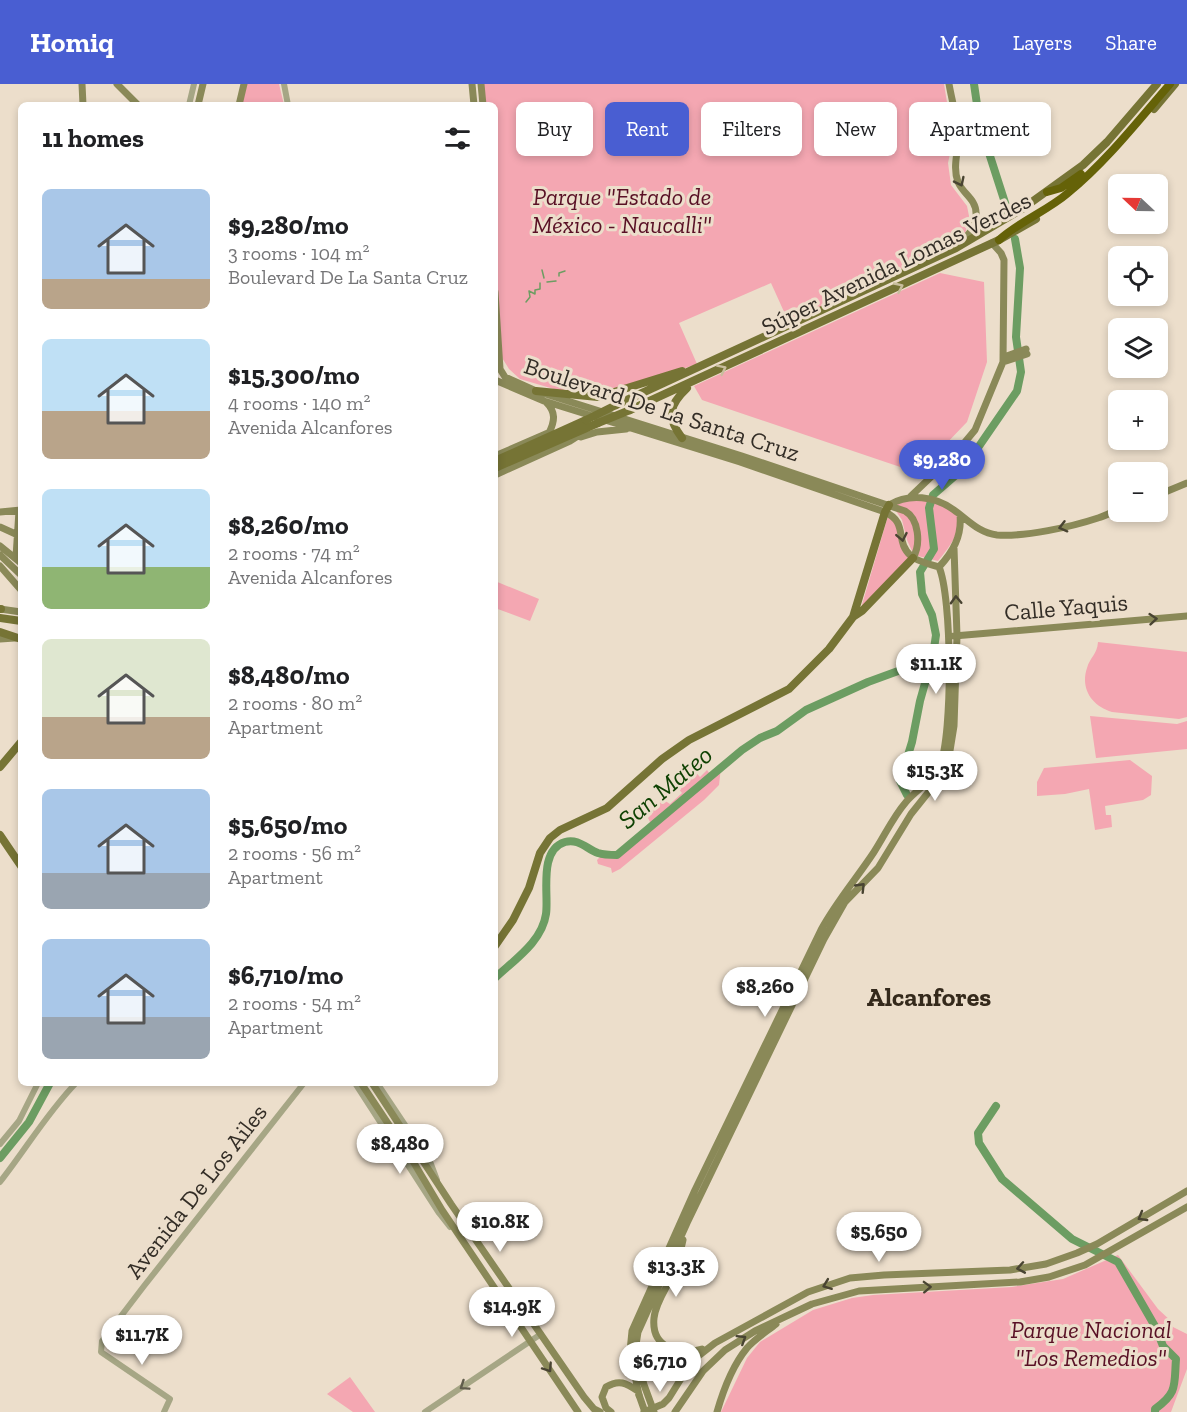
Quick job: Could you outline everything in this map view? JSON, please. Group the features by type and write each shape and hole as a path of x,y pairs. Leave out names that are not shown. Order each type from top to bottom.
{"highway":[{"path":"995,241 1069,192 1168,84"},
{"path":"1047,192 1069,184 1112,146"}],"main road":[{"path":"82,84 83,102"},
{"path":"117,84 135,102"},
{"path":"199,102 203,84"},
{"path":"240,102 244,84"},
{"path":"472,84 474,102"},
{"path":"482,84 483,102"},
{"path":"949,84 958,136 955,169 957,180 973,201 977,216 972,230 957,248 973,252"},
{"name":"Súper Avenida Lomas Verdes","path":"498,460 957,248 1047,192 1083,165 1107,142 1156,84"},
{"name":"Súper Avenida Lomas Verdes","path":"498,467 693,382 1023,228 1058,205 1094,175 1175,84"},
{"path":"853,617 887,508 911,496 955,454 975,430 1007,358 1004,260 995,241"},
{"name":"Boulevard De La Santa Cruz","path":"498,338 500,369 505,377 536,391 887,508"},
{"path":"1007,358 1025,352"},
{"path":"536,391 598,397 698,368"},
{"name":"Boulevard De La Santa Cruz","path":"498,381 544,400 909,513 915,520 917,546 915,559"},
{"path":"682,438 672,423 672,407 678,397 693,382"},
{"path":"544,400 551,406 554,415 549,433"},
{"name":"Súper Avenida Lomas Verdes","path":"498,455 586,420"},
{"name":"Súper Avenida Lomas Verdes","path":"498,474 570,441 597,424"},
{"path":"570,441 608,430 643,431"},
{"path":"1168,491 1187,483"},
{"path":"911,496 952,508 979,529 1002,535 1051,530 1108,515"},
{"path":"887,508 897,519 903,543 915,559 935,566 945,587 948,636 948,725 943,756 934,775 897,814 834,906 696,1190 632,1331 630,1351 644,1412 663,1404 692,1361 708,1348 808,1293 833,1282 884,1275 1010,1270 1046,1264 1097,1244 1187,1191"},
{"path":"0,512 18,511"},
{"path":"654,1412 635,1351 638,1332 687,1223 840,909 878,868 917,804 939,780 948,763 954,726 957,636 954,548 960,530 960,515"},
{"path":"0,527 18,536"},
{"path":"0,546 18,560"},
{"path":"935,566 954,548"},
{"path":"0,555 18,571"},
{"path":"498,942 513,920 529,888 540,853 550,838 560,830 607,808 662,759 689,740 789,689 832,645 853,617 915,559"},
{"path":"0,566 18,587"},
{"path":"0,609 18,612"},
{"name":"Calle Yaquis","path":"948,636 1187,616"},
{"path":"0,618 18,621"},
{"path":"0,632 18,638"},
{"path":"0,639 18,638"},
{"path":"0,767 18,746"},
{"path":"0,835 18,862"},
{"path":"884,836 893,845"},
{"path":"363,1086 469,1250 578,1412"},
{"path":"374,1086 416,1152 584,1397 594,1409 600,1412"},
{"path":"675,1412 713,1360 755,1331 812,1304 859,1291 1020,1282 1049,1277 1085,1265 1187,1208"},
{"path":"687,1223 676,1267 655,1312 655,1331 663,1343 676,1351 692,1352 708,1348"},
{"path":"956,1286 958,1276 983,1271"},
{"path":"717,1412 742,1355 748,1347 786,1316"},
{"path":"642,1379 650,1359 664,1354 675,1359 680,1380"},
{"path":"611,1412 606,1408 602,1398 606,1387 619,1381 625,1382 639,1393"}],"street":[{"path":"190,102 194,84"},
{"path":"284,84 287,102"},
{"path":"0,1144 19,1121 36,1086"},
{"path":"0,1182 51,1110 73,1086"},
{"name":"Avenida De Los Ailes","path":"164,1412 170,1399 101,1352 102,1341 302,1086"},
{"path":"356,1086 439,1213 469,1250"},
{"path":"379,1086 431,1164 439,1186"},
{"path":"425,1412 541,1334"}],"green space":[{"path":"247,84 279,84 283,102 243,102"},
{"name":"Parque \"Estado de México - Naucalli\"","path":"483,84 944,84 947,102 909,102 909,156 949,156 948,163 951,185 967,206 969,216 966,231 957,248 790,325 771,283 679,323 697,364 604,395 564,392 520,379 509,369 501,356 498,308 498,102 485,102"},
{"path":"940,273 984,282 987,362 967,422 918,473 702,400 694,386"},
{"path":"918,498 950,509 956,514 958,520 956,535 938,561 918,556 912,551 902,520 892,505"},
{"path":"888,516 895,520 909,558 861,608"},
{"path":"498,582 539,599 530,621 498,609"},
{"path":"1098,642 1187,652 1187,717 1179,719 1112,712 1093,701 1087,690 1085,676"},
{"path":"1090,716 1177,724 1187,721 1187,749 1096,758"},
{"path":"1130,760 1152,776 1151,795 1143,800 1105,806 1106,815 1111,815 1112,827 1095,830 1089,789 1037,796 1037,782 1044,768"},
{"path":"690,766 700,777 707,770 710,774 721,767 719,785 620,869 612,873 611,868 598,864 597,860 601,856 618,856 636,836 651,824 648,818 652,814 651,809 664,800 670,804 682,793 678,788 685,781 679,774"},
{"name":"Parque Nacional \"Los Remedios\"","path":"1118,1255 1158,1309 1171,1321 1173,1327 1187,1334 1187,1369 1171,1412 721,1412 747,1358 760,1342 813,1310 852,1298 873,1295 1012,1287 1063,1279"},
{"path":"350,1377 375,1412 353,1412 327,1394"}],"waterway":[{"path":"974,84 980,125 1008,212"},
{"path":"907,795 900,781 912,742 936,635 932,615 922,594 920,572 934,549 929,508 933,495 964,468 1017,391 1021,372 1016,337 1020,268 1015,239"},
{"path":"542,270 544,278"},
{"path":"559,276 559,273 565,271"},
{"path":"547,282 556,281"},
{"path":"526,302 530,297 529,291 535,294 535,290 540,289 540,283"},
{"name":"San Mateo","path":"498,975 526,950 539,933 546,914 548,863 557,847 565,842 574,841 598,853 617,855 742,750 760,738 777,731 806,710 868,682 909,667 934,649"},
{"name":"San Mateo","path":"0,1158 29,1122 48,1086"},
{"path":"996,1106 978,1133 979,1143 1002,1179 1072,1239 1118,1262 1156,1328 1163,1346 1176,1359 1173,1388 1168,1398 1155,1409 1155,1412"}],"district":[{"name":"Alcanfores","path":"929,997"}]}
